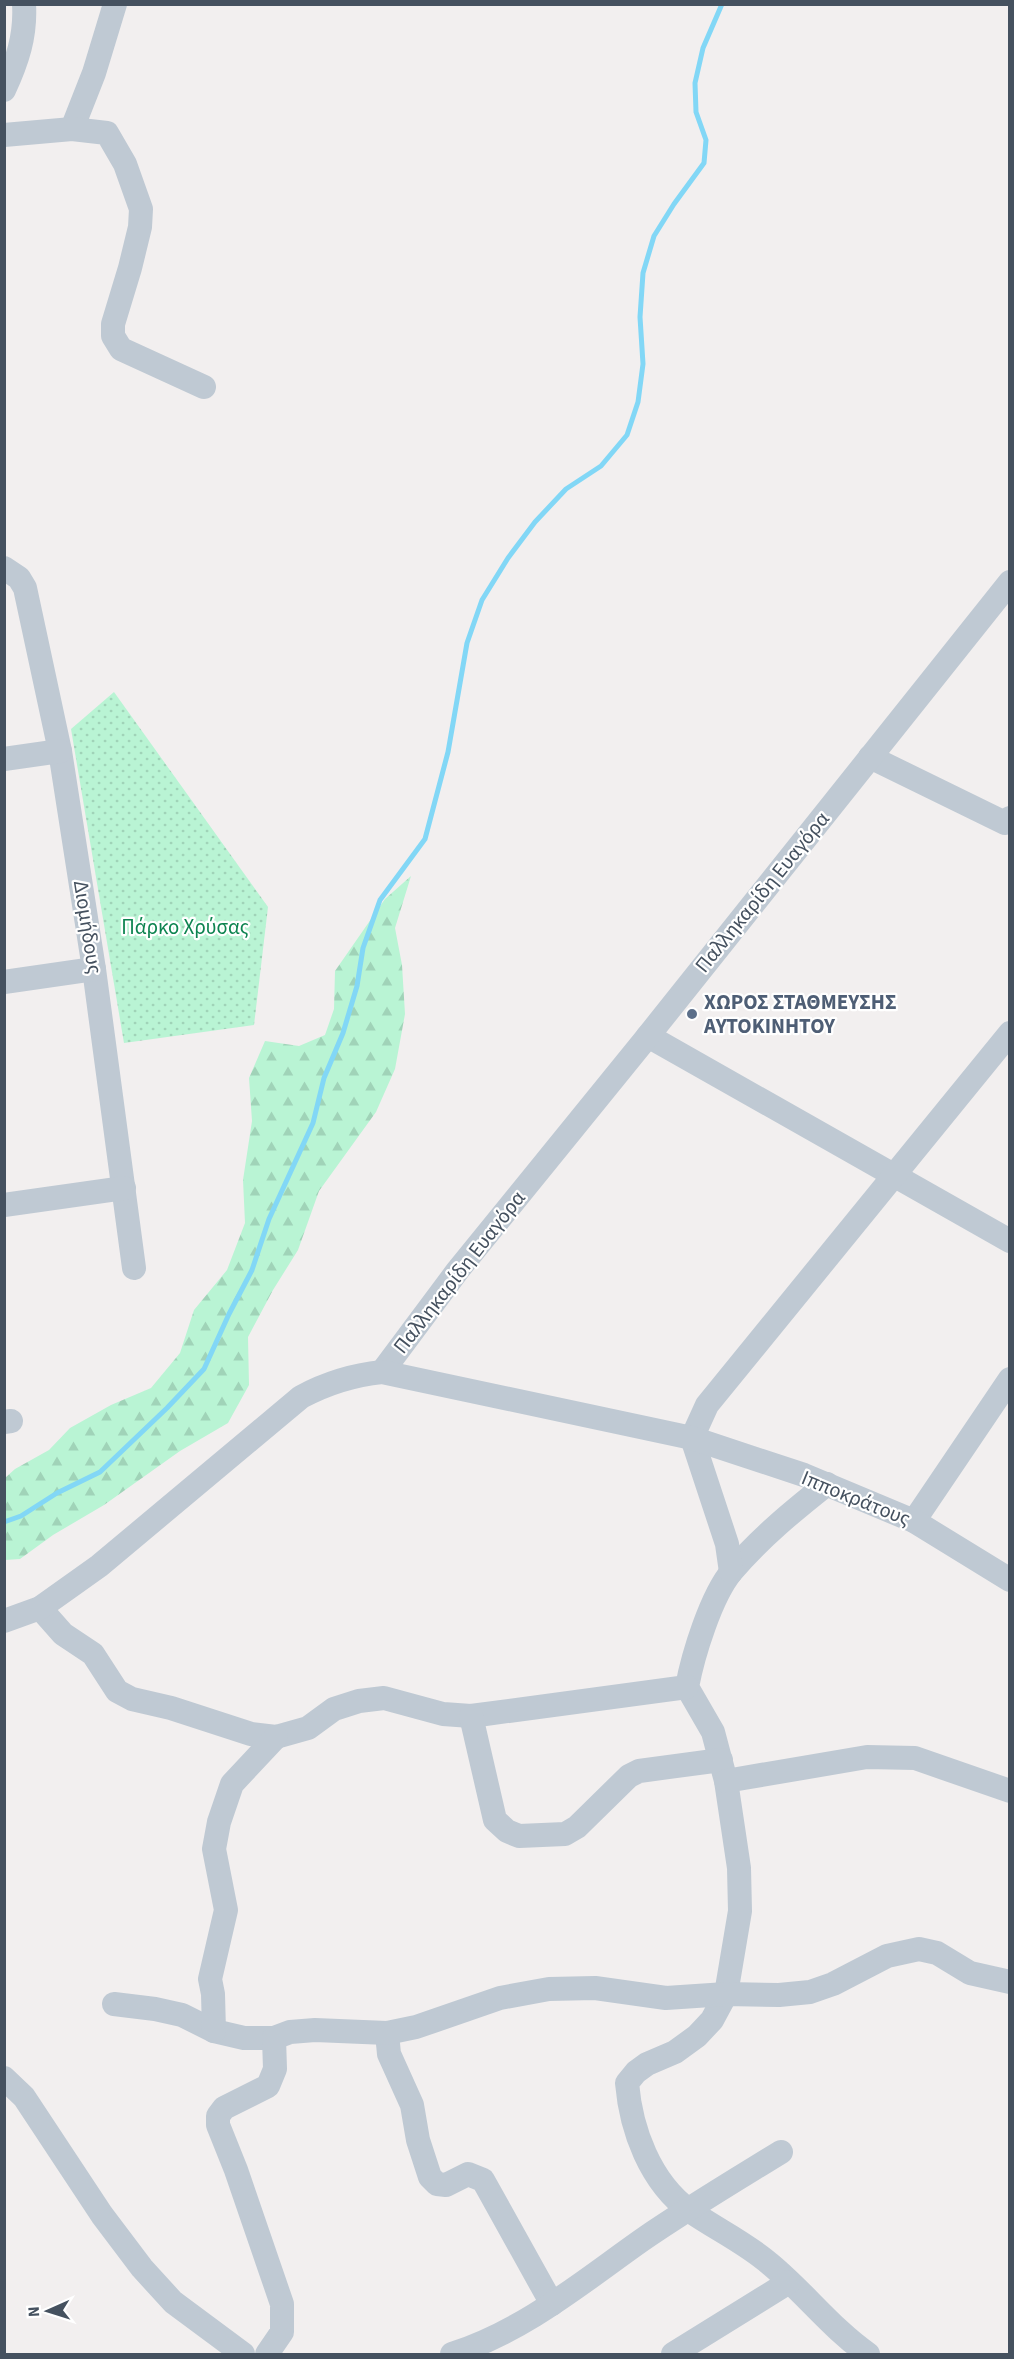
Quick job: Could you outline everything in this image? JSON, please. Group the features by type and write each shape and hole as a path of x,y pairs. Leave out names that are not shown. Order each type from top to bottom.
{"street":[{"path":"4,90 16,65 24,36 24,4"},
{"path":"72,129 94,73 115,4"},
{"path":"4,135 72,129 107,134 124,164 141,209 140,227 130,268 112,324 113,336 121,349 204,387"},
{"name":"Διομήδους","path":"4,568 19,578 25,588 60,751 94,969 134,1268"},
{"name":"Παλληκαρίδη Ευαγόρα","path":"382,1372 458,1270 1010,582"},
{"path":"4,759 60,751"},
{"path":"870,757 1005,823 1010,818"},
{"path":"4,982 94,969"},
{"path":"731,1572 728,1544 693,1438 707,1405 1010,1033"},
{"path":"648,1036 1010,1241"},
{"path":"4,1205 124,1188"},
{"name":"Ιπποκράτους","path":"4,1622 40,1608 99,1566 301,1397 332,1382 358,1374 382,1372 693,1438 827,1484 914,1521 1010,1580"},
{"path":"914,1521 1010,1378"},
{"path":"827,1484 766,1534 731,1572 704,1627 692,1659 687,1687 713,1732 723,1770 740,1868 740,1911 726,1994 712,2020 697,2036 675,2052 647,2064 627,2083 629,2103 642,2147 658,2179 688,2209 770,2263 868,2355"},
{"path":"40,1608 63,1634 93,1654 117,1690 132,1699 171,1708 251,1734 276,1737 308,1728 334,1709 359,1701 384,1698 443,1714 471,1716 687,1687"},
{"path":"471,1716 495,1820 507,1831 519,1836 565,1834 577,1827 629,1776 639,1771 723,1770 867,1757 915,1758 1010,1791"},
{"path":"214,2031 213,1994 210,1979 226,1910 214,1849 219,1822 232,1784 276,1737"},
{"path":"114,2004 182,2015 214,2031 244,2038 274,2038 290,2032 315,2030 387,2033 416,2027 500,1998 549,1989 595,1988 666,1998 810,1992 833,1984 887,1956 919,1948 938,1953 970,1972 1010,1982"},
{"path":"387,2033 389,2054 412,2105 418,2140 430,2177 441,2185 446,2185 468,2174 483,2180 552,2304"},
{"path":"267,2355 282,2332 282,2304 218,2125 218,2116 224,2108 268,2086 274,2069 274,2038"},
{"path":"4,2078 24,2097 102,2215 142,2268 173,2302 243,2355"},
{"path":"452,2355 482,2344 520,2325 688,2209 781,2152"},
{"path":"674,2355 789,2282"}],"green space":[{"name":"Πάρκο Χρύσας","path":"114,692 268,907 254,1025 124,1043 71,729"},
{"path":"411,876 395,928 402,965 405,1014 395,1069 376,1112 319,1191 298,1250 248,1337 249,1385 228,1423 180,1451 104,1505 53,1535 20,1559 5,1560 5,1478 15,1469 49,1450 70,1428 111,1405 151,1388 180,1353 194,1310 227,1270 245,1223 243,1180 252,1121 249,1078 265,1041 299,1046 325,1035 334,1009 335,971 385,899"}],"waterway":[{"path":"4,1522 21,1516 57,1493 100,1472 167,1408 204,1369 252,1270 269,1219 313,1123 324,1078 343,1033 357,986 363,948 380,900 425,839 448,752 467,643 482,600 508,558 535,522 566,489 601,466 627,435 638,402 643,364 640,317 643,273 654,236 704,163 706,140 696,112 695,83 703,48 722,4"}],"place":[{"name":"ΧΩΡΟΣ ΣΤΑΘΜΕΥΣΗΣ ΑΥΤΟΚΙΝΗΤΟΥ","path":"692,1014"}]}
